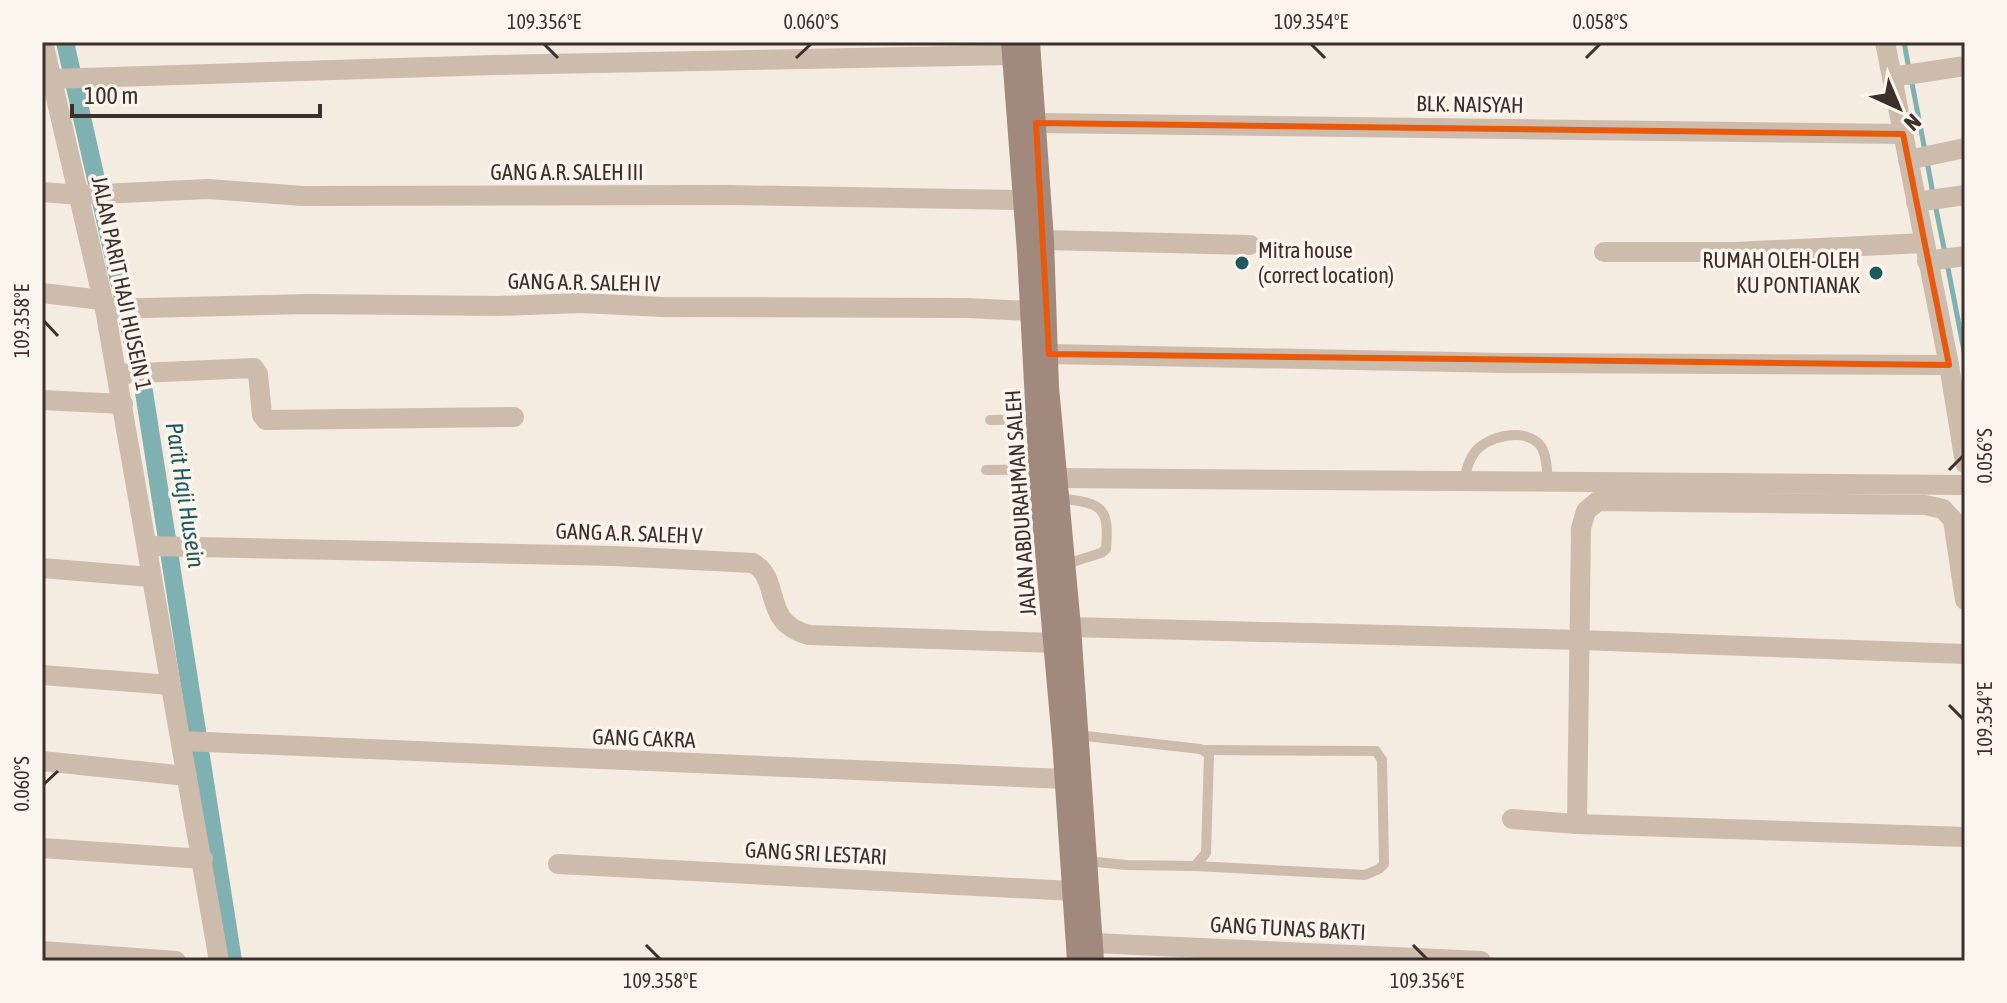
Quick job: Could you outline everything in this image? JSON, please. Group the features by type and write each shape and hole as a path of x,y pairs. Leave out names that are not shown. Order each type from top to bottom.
{"street":[{"name":"JALAN PARIT HAJI HUSEIN 1","path":"43,42 84,195 122,374 123,404 154,546 151,577 171,685 189,742 187,776 219,961"},
{"name":"JALAN ABDURAHMAN SALEH","path":"1030,42 1049,354 1037,419 1039,469 1077,961"},
{"path":"1885,42 1898,76 1903,134 1924,156 1939,198 1949,365 1965,463"},
{"path":"51,77 1011,49"},
{"name":"JALAN ABDURAHMAN SALEH","path":"1011,49 1030,311 1059,488 1066,564 1093,952"},
{"path":"1898,76 1965,66"},
{"name":"BLK. NAISYAH","path":"1036,123 1903,134"},
{"path":"1924,156 1965,148"},
{"name":"GANG A.R. SALEH III","path":"42,192 84,195 208,189 303,196 727,195 1023,200"},
{"path":"1044,240 1250,245"},
{"path":"1604,252 1942,255"},
{"name":"GANG A.R. SALEH IV","path":"42,293 107,306 138,308 581,303 663,307 1030,311"},
{"path":"1049,354 1504,363 1949,365"},
{"path":"122,374 254,368 258,374 262,415 266,420 514,417"},
{"path":"42,400 123,404"},
{"path":"1059,488 1464,482 1965,485"},
{"path":"1577,824 1581,528 1586,511 1598,501 1925,505 1943,509 1953,520 1965,600"},
{"name":"GANG A.R. SALEH V","path":"154,546 614,556 753,563 763,572 787,627 809,635 1054,643"},
{"path":"42,568 151,577"},
{"path":"1071,627 1965,654"},
{"path":"42,675 171,685"},
{"name":"GANG CAKRA","path":"189,742 1065,779"},
{"path":"42,761 187,776"},
{"path":"1512,819 1577,824 1965,837"},
{"path":"42,848 203,859"},
{"name":"GANG SRI LESTARI","path":"558,864 1072,891"},
{"path":"42,951 176,961"},
{"name":"GANG TUNAS BAKTI","path":"1093,952 1481,961"}],"lane":[{"path":"990,420 1037,419"},
{"path":"1464,482 1468,464 1483,443 1490,439 1519,436 1533,439 1540,445 1545,455 1548,482"},
{"path":"986,470 1039,469"},
{"path":"1059,488 1100,507 1108,530 1106,549 1066,564"},
{"path":"1077,735 1205,750 1376,751 1382,760 1384,864 1365,875 1087,861"},
{"path":"1195,866 1206,853 1209,754 1205,750"}],"highlighted area":[{"path":"1036,123 1903,134 1949,365 1049,354"}],"waterway":[{"name":"Parit Haji Husein","path":"65,42 144,392 233,961"},
{"path":"1904,42 1909,69"},
{"path":"1911,78 1925,151"},
{"path":"1927,161 1933,194"},
{"path":"1935,204 1945,253"},
{"path":"1947,263 1965,356"}],"place":[{"name":"Mitra house (correct location)","path":"1242,263"},
{"name":"RUMAH OLEH-OLEH KU PONTIANAK","path":"1876,273"}]}
